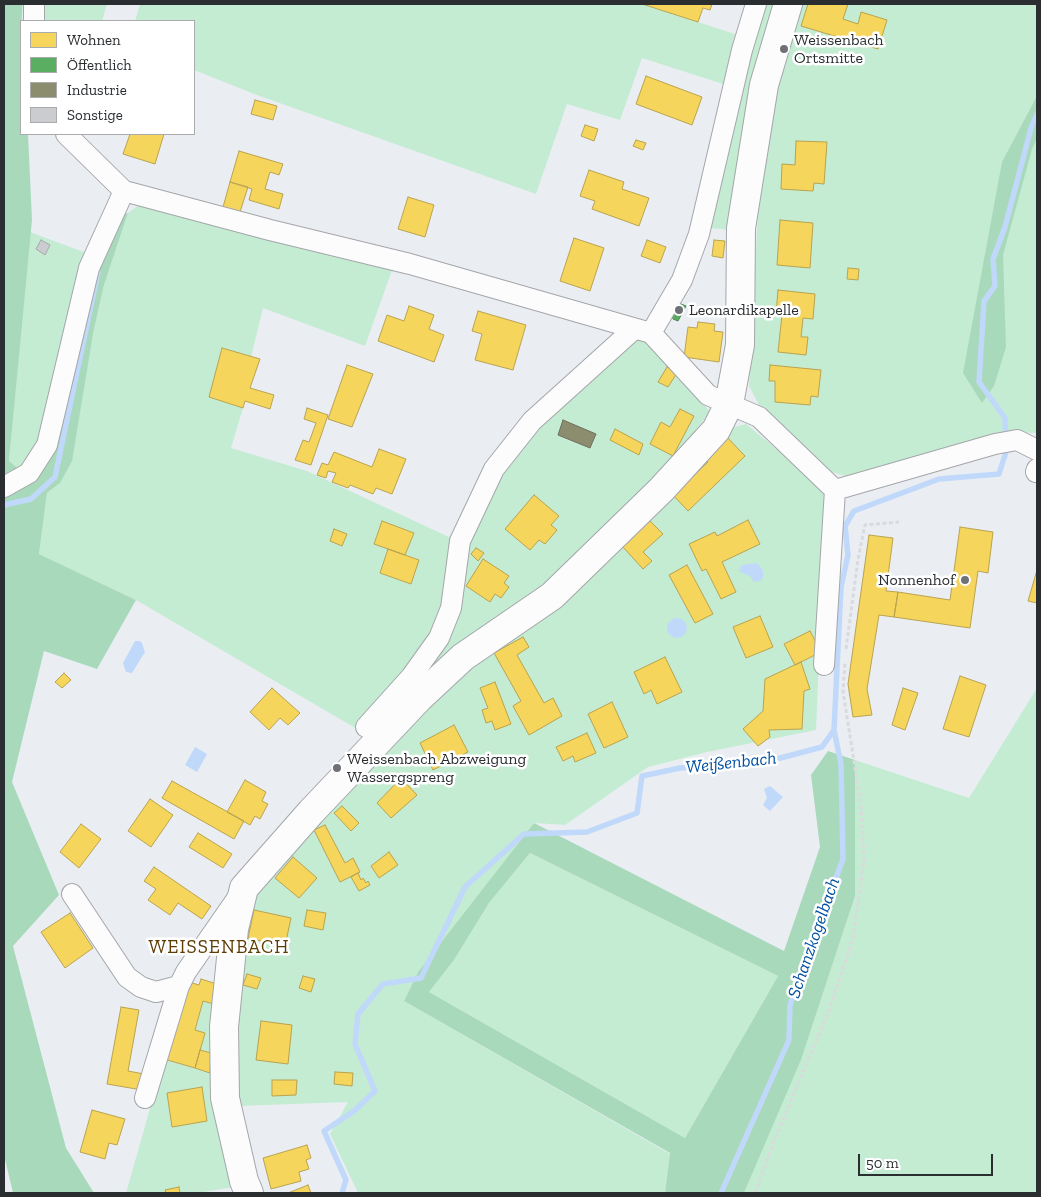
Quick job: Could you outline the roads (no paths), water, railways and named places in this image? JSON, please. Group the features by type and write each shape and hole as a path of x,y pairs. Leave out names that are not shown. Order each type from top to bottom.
{"street":[{"path":"34,4 34,20"},
{"path":"366,727 411,677 438,638 451,608 460,541 494,469 532,421 642,331 682,280 698,234 756,4"},
{"path":"145,1098 183,979 244,888 311,812 419,698 464,657 552,596 661,490 716,430 729,404 740,345 741,228 764,85 788,4"},
{"path":"67,135 124,191 270,230 410,264 642,331 708,394 759,417 835,490 824,665"},
{"path":"4,487 29,473 47,445 89,268 124,191"},
{"path":"835,490 996,444 1017,440 1037,450"},
{"path":"244,888 234,929 224,1027 225,1098 244,1181 249,1193"},
{"path":"72,894 127,977 141,987 156,992 183,979"}],"water":[{"path":"757,563 763,571 763,578 760,581 754,582 751,577 739,571 741,565"},
{"path":"677,618 684,621 687,628 684,635 677,638 670,635 667,628 670,621"},
{"path":"135,641 142,643 145,652 132,673 126,672 123,663"},
{"path":"195,747 207,754 197,772 185,765"},
{"path":"770,786 783,797 770,811 763,805 767,798 764,789"}],"waterway":[{"name":"Weißenbach","path":"342,1193 346,1180 324,1131 354,1111 375,1091 355,1044 358,1014 383,984 421,978 465,887 524,834 587,832 637,813 642,776 680,768 769,761 822,747 834,730 841,587 848,555 845,526 854,511 939,479 999,474 1006,452 1005,418 979,382 984,301 995,286 993,259 1005,227 1031,128 1037,114"},
{"path":"4,505 31,499 55,477 98,272"},
{"name":"Schanzkogelbach","path":"721,1193 789,1040 790,1005 843,859 841,764 834,730"}],"place":[{"name":"Weissenbach Ortsmitte","path":"784,49"},
{"name":"Leonardikapelle","path":"679,310"},
{"name":"Nonnenhof","path":"965,580"},
{"name":"Weissenbach Abzweigung Wassergspreng","path":"337,768"}],"district":[{"name":"WEISSENBACH","path":"219,948"}]}
